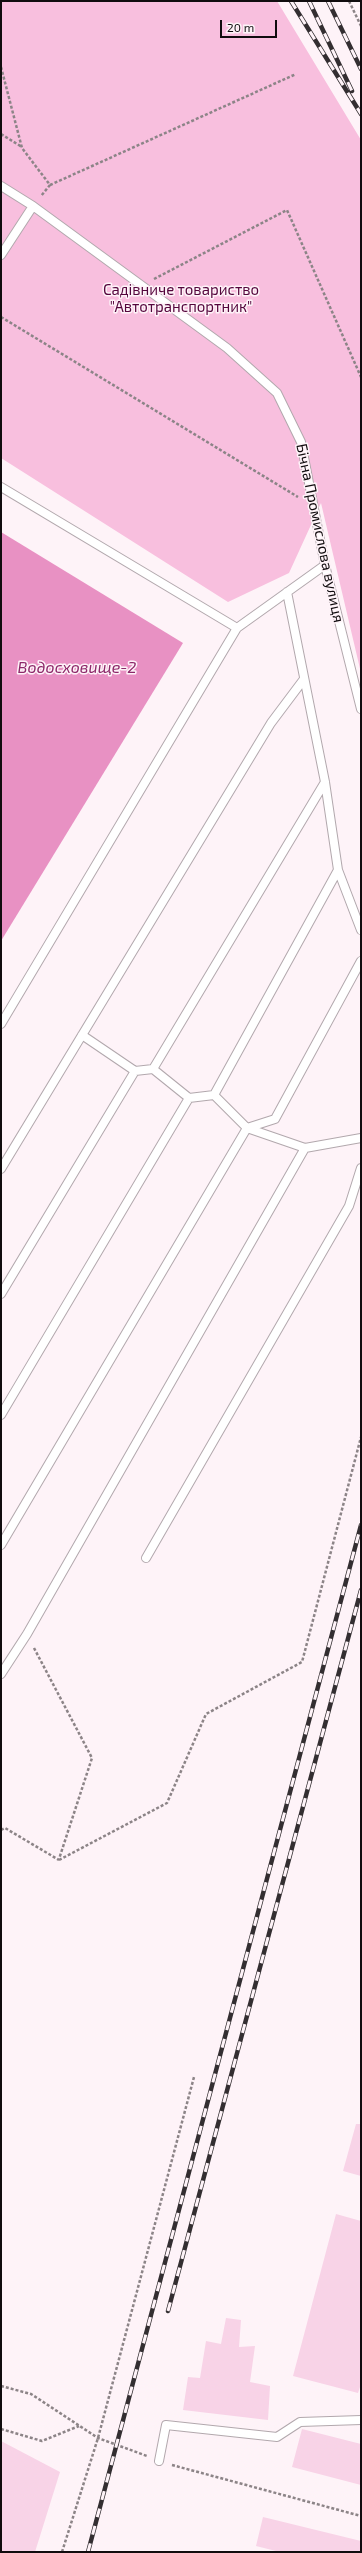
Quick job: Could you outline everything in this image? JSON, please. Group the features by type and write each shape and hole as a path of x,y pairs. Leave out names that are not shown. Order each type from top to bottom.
{"lane":[{"name":"Бічна Промислова вулиця","path":"1,186 33,206 227,348 277,394 301,442 311,505 361,709"},
{"path":"1,255 33,206"},
{"path":"1,486 236,628"},
{"path":"1,1024 236,628 325,565"},
{"path":"287,592 324,782 338,870 361,930"},
{"path":"1,1170 271,723 304,679"},
{"path":"153,1069 324,782"},
{"path":"214,1095 338,870"},
{"path":"1,1545 247,1128 275,1119 361,961"},
{"path":"82,1036 135,1071 153,1069 189,1098 214,1095"},
{"path":"1,1294 135,1071"},
{"path":"214,1095 247,1128 305,1148 361,1138"},
{"path":"1,1415 189,1098"},
{"path":"1,1674 27,1634 305,1148"},
{"path":"146,1558 349,1206 361,1168"},
{"path":"159,2461 166,2425 277,2437 300,2422 361,2420"}],"path":[{"path":"349,1 361,26"},
{"path":"1,67 22,148"},
{"path":"33,206 50,184 296,74"},
{"path":"1,134 22,148 50,184"},
{"path":"141,285 287,210 361,377"},
{"path":"1,317 311,505"},
{"path":"59,1860 167,1803 206,1714 302,1662 361,1437"},
{"path":"27,1634 92,1758 59,1860"},
{"path":"1,1830 5,1828 59,1860"},
{"path":"62,2552 98,2438 194,2077"},
{"path":"1,2386 31,2394 98,2438 159,2461 361,2516"},
{"path":"1,2429 42,2441 79,2426"}],"green space":[{"name":"Садівниче товариство \"Автотранспортник\"","path":"1,1 277,1 361,140 361,673 321,503 289,573 228,602 1,458"}],"water":[{"name":"Водосховище-2","path":"1,532 183,643 1,941"}],"building":[{"path":"356,2124 361,2124 361,2176 343,2171"},
{"path":"336,2214 361,2221 361,2384 358,2393 293,2376"},
{"path":"226,2318 241,2320 239,2347 255,2346 250,2382 270,2386 268,2420 183,2410 188,2377 200,2378 206,2341 221,2344"},
{"path":"302,2429 361,2444 361,2485 292,2467"},
{"path":"1,2441 60,2472 35,2552 1,2552"},
{"path":"263,2517 361,2541 361,2552 280,2552 256,2546"}],"railway":[{"path":"291,1 361,114"},
{"path":"309,1 352,91"},
{"path":"328,1 361,69"},
{"path":"88,2552 361,1525"},
{"path":"168,2311 361,1590"}]}
